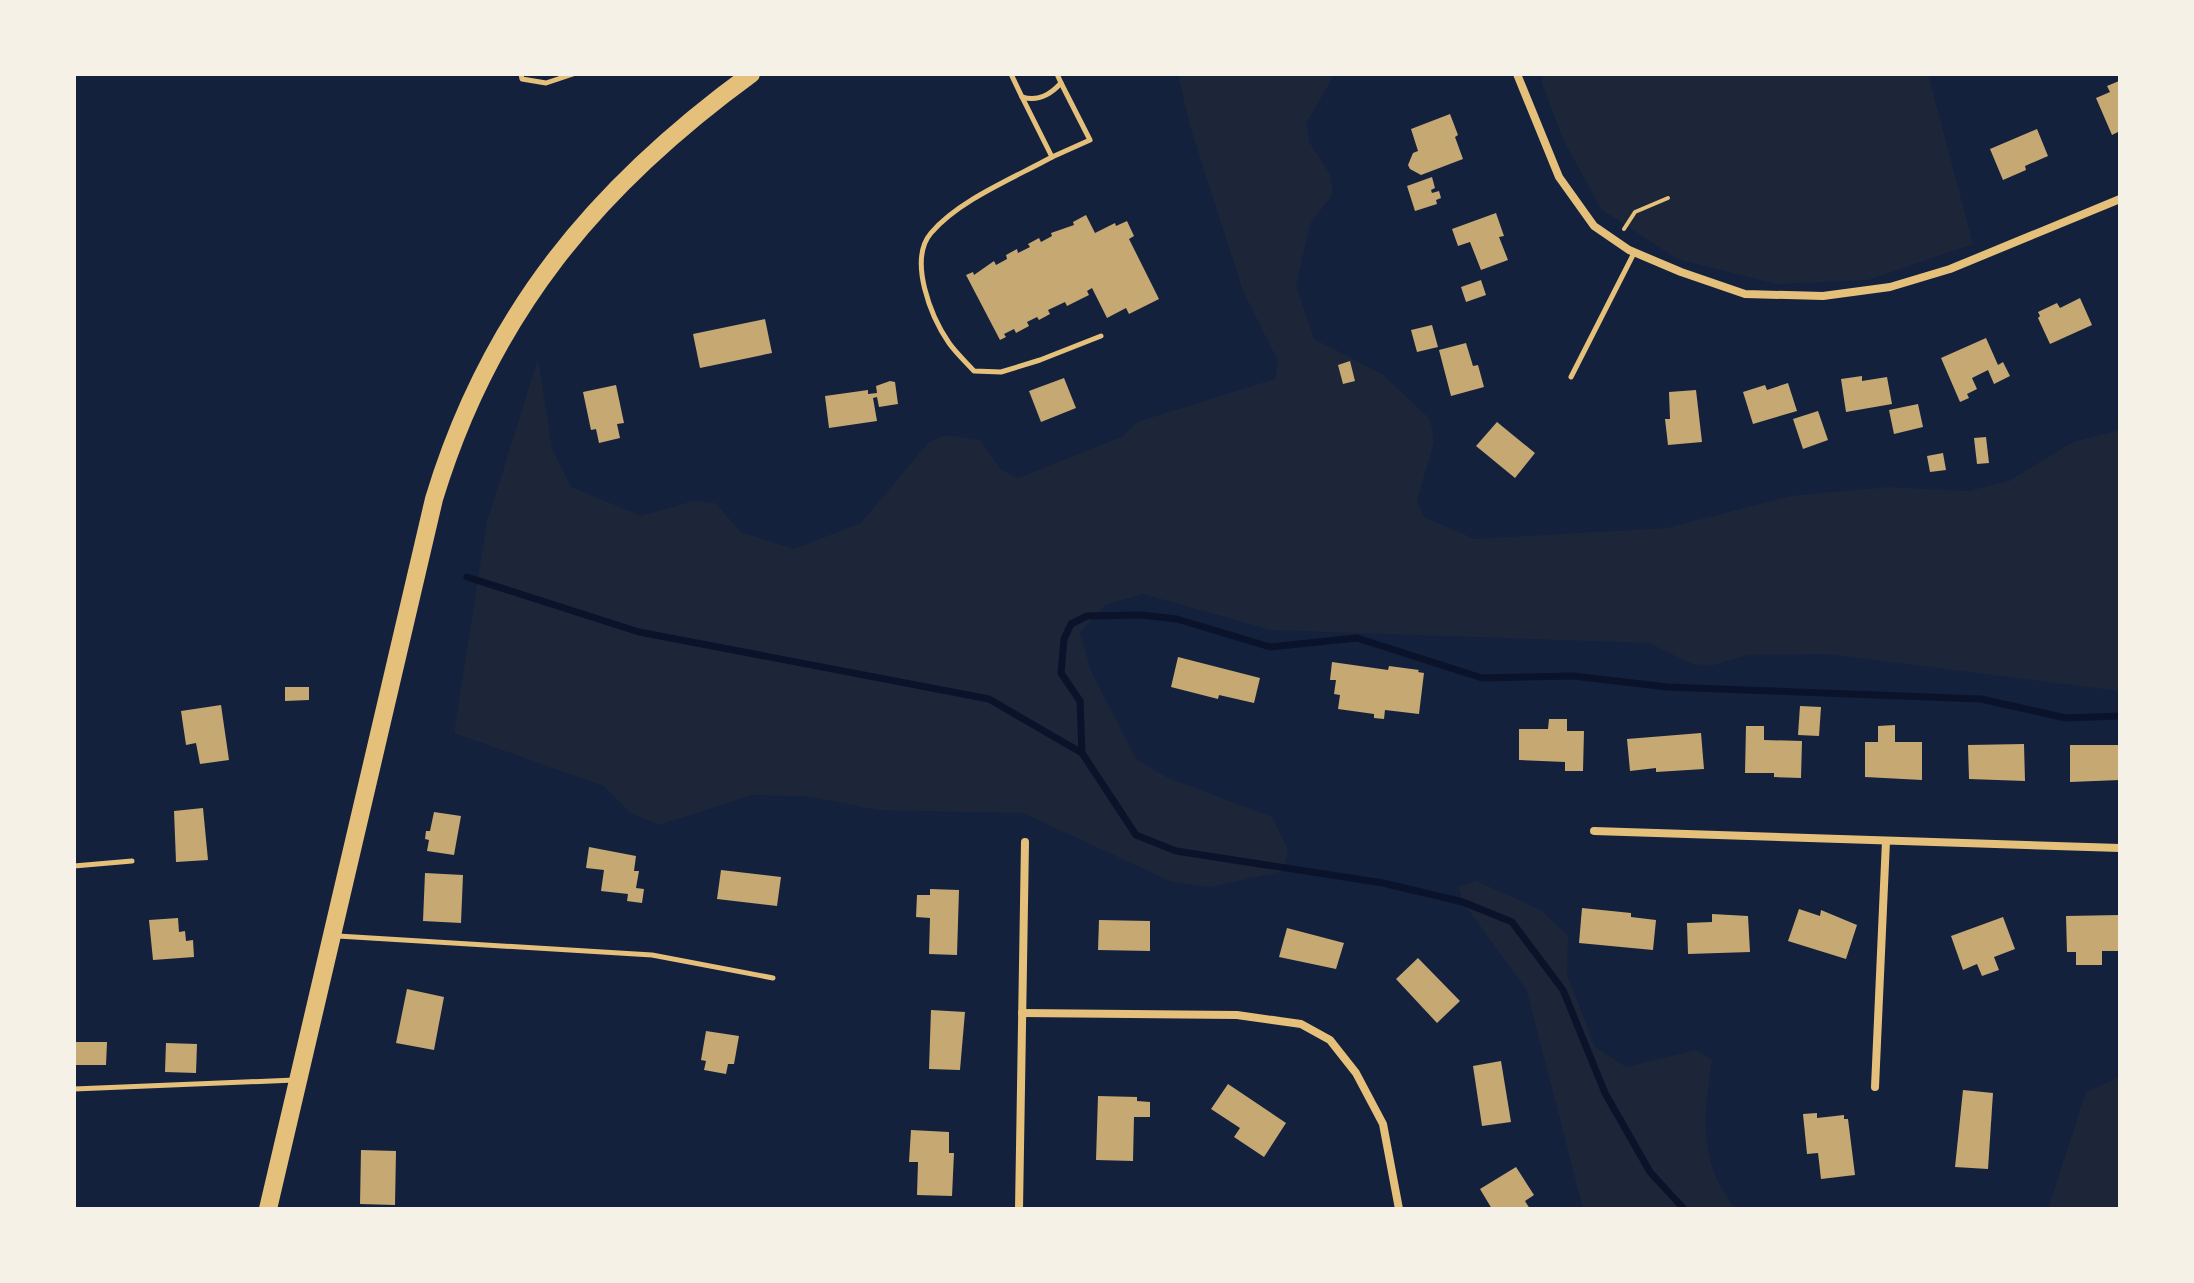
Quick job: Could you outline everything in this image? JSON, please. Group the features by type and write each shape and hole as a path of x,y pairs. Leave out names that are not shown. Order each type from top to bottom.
{"highway":[{"path":"268,1209 430,512 462,417 518,312 575,234 653,154 751,74"}],"street":[{"path":"1517,74 1559,177 1594,226 1635,252 1745,294 1823,296 1890,287 1950,269 2120,199"},
{"path":"1594,831 2120,848"},
{"path":"1875,1087 1886,841"},
{"path":"1019,1209 1025,842"},
{"path":"1022,1013 1237,1015 1301,1024 1330,1040 1356,1073 1383,1124 1399,1209"}],"lane":[{"path":"521,74 522,79 546,83 573,74"},
{"path":"1011,74 1052,157"},
{"path":"1057,74 1090,140 1052,157 952,213 929,235 919,263 927,296 948,342 974,371 1001,372 1101,336"},
{"path":"1022,97 1033,100 1051,93 1061,83"},
{"path":"1571,377 1635,252"},
{"path":"74,866 132,861"},
{"path":"333,936 652,955 773,978"},
{"path":"74,1089 296,1080"}],"path":[{"path":"1616,241 1635,212 1668,198"}],"shaded area":[{"path":"1178,74 1335,74 1306,123 1309,142 1330,174 1333,194 1310,224 1296,286 1314,339 1382,374 1430,419 1434,442 1417,500 1424,517 1475,539 1667,528 1791,496 1889,487 1968,491 2009,481 2073,442 2120,430 2120,691 1827,654 1748,655 1710,666 1692,664 1649,643 1271,630 1143,594 1105,605 1080,633 1091,671 1136,759 1166,777 1272,817 1288,850 1284,871 1210,887 1172,882 1023,813 878,810 807,796 752,795 659,825 629,812 604,786 454,733 487,522 538,359 552,449 571,487 641,516 694,501 715,503 741,532 794,549 861,523 929,442 945,435 980,440 1001,470 1018,478 1123,436 1137,422 1275,379 1278,361 1243,291 1190,126"},
{"path":"1543,74 1928,74 1973,244 1868,280 1776,284 1677,259 1601,209 1563,139 1542,83"},
{"path":"1476,881 1541,910 1568,936 1567,974 1595,1047 1626,1067 1696,1050 1712,1060 1706,1138 1714,1172 1735,1209 1583,1209 1527,991 1463,902 1459,886"},
{"path":"2120,1077 2120,1209 2048,1209 2086,1092"}],"building":[{"path":"2119,81 2120,131 2112,135 2096,98 2110,92 2107,86"},
{"path":"1450,114 1463,159 1421,175 1410,169 1408,165 1413,153 1418,151 1411,129"},
{"path":"2037,129 2048,156 2003,180 1990,149"},
{"path":"1432,177 1435,188 1431,190 1432,193 1439,191 1441,198 1436,200 1437,204 1415,211 1407,186"},
{"path":"1496,213 1504,236 1499,237 1508,260 1481,270 1470,242 1458,246 1452,229"},
{"path":"1086,215 1095,233 1127,221 1134,236 1129,239 1159,299 1129,314 1126,308 1107,318 1092,288 1087,291 1089,295 1067,306 1065,302 1048,310 1050,314 1027,322 1029,326 1016,333 1014,329 1000,340 966,275 973,272 974,275 994,261 996,265 1007,259 1006,255 1030,247 1028,244 1039,238 1041,242 1052,236 1051,233 1074,225 1073,222"},
{"path":"1481,280 1486,295 1466,302 1461,287"},
{"path":"2080,298 2092,325 2050,344 2038,312 2057,303 2060,308"},
{"path":"765,319 772,353 700,368 693,334"},
{"path":"1432,325 1438,347 1417,352 1411,330"},
{"path":"1986,338 1998,365 2003,362 2010,376 1994,384 1988,370 1972,378 1977,389 1960,402 1941,358"},
{"path":"1466,343 1473,366 1478,365 1484,387 1451,396 1439,350"},
{"path":"1350,361 1355,381 1343,384 1338,365"},
{"path":"1862,376 1862,381 1887,377 1892,404 1846,412 1841,379"},
{"path":"1064,378 1076,408 1041,422 1029,391"},
{"path":"895,382 898,404 879,407 877,397 873,398 877,421 829,428 825,396 868,390 868,394 877,393 876,386"},
{"path":"1788,383 1797,411 1753,424 1743,392 1765,385 1767,390"},
{"path":"616,385 624,423 617,424 620,438 599,443 596,429 591,430 583,392"},
{"path":"1696,390 1702,442 1668,445 1665,419 1670,419 1669,392"},
{"path":"1918,404 1923,427 1894,434 1889,410"},
{"path":"1818,411 1828,440 1803,449 1793,419"},
{"path":"1497,422 1535,453 1515,478 1476,446"},
{"path":"1986,437 1989,463 1977,464 1974,438"},
{"path":"1943,453 1946,470 1930,472 1927,456"},
{"path":"1178,657 1260,678 1254,703 1219,695 1218,699 1171,687"},
{"path":"1332,662 1388,670 1389,666 1419,670 1424,673 1419,714 1385,710 1384,719 1374,718 1374,714 1338,709 1340,695 1334,694 1336,680 1330,680"},
{"path":"285,687 309,687 309,700 285,701"},
{"path":"221,705 229,760 200,764 196,743 186,745 181,711"},
{"path":"1800,706 1821,707 1819,736 1798,735"},
{"path":"1549,719 1567,719 1567,731 1584,731 1583,771 1565,771 1565,762 1519,760 1519,729 1548,729"},
{"path":"1895,725 1895,742 1922,742 1922,780 1865,777 1865,742 1878,742 1878,726"},
{"path":"1746,726 1764,726 1764,740 1802,741 1801,778 1774,777 1774,773 1745,773"},
{"path":"1701,733 1704,769 1630,771 1627,739"},
{"path":"2024,744 2025,781 1969,779 1968,745"},
{"path":"2070,745 2120,745 2120,780 2070,782"},
{"path":"203,808 208,860 176,862 174,811"},
{"path":"434,812 461,816 454,855 427,851 429,840 425,839 426,831 430,831"},
{"path":"589,847 636,856 634,871 639,871 636,888 644,889 642,903 627,901 628,894 601,891 604,870 586,868"},
{"path":"721,870 781,877 777,906 717,899"},
{"path":"425,873 463,875 461,923 423,921"},
{"path":"930,889 959,890 957,955 929,954 930,918 916,917 917,895 930,895"},
{"path":"1582,908 1631,913 1631,917 1656,920 1653,950 1579,943"},
{"path":"1799,909 1820,916 1821,910 1857,925 1846,959 1788,941"},
{"path":"1712,914 1748,916 1750,952 1688,954 1687,923 1712,922"},
{"path":"2120,915 2120,951 2102,951 2102,965 2076,965 2076,952 2067,952 2066,916"},
{"path":"2003,917 2015,949 1994,957 1999,970 1982,976 1977,964 1963,970 1951,936"},
{"path":"178,918 179,932 185,931 186,941 193,940 194,957 153,960 149,920"},
{"path":"1099,920 1150,921 1150,951 1098,950"},
{"path":"1287,928 1344,943 1336,969 1279,957"},
{"path":"1418,958 1460,1001 1437,1023 1396,979"},
{"path":"407,989 444,997 434,1050 396,1043"},
{"path":"931,1010 965,1012 960,1070 929,1069"},
{"path":"706,1031 739,1036 734,1064 728,1064 726,1074 704,1070 706,1061 701,1060"},
{"path":"74,1042 107,1042 106,1065 74,1065"},
{"path":"166,1043 197,1044 196,1073 165,1072"},
{"path":"1501,1061 1511,1122 1482,1126 1473,1066"},
{"path":"1228,1084 1286,1123 1264,1157 1234,1137 1240,1128 1211,1109"},
{"path":"1963,1090 1993,1093 1988,1169 1955,1167"},
{"path":"1098,1096 1137,1097 1137,1101 1150,1102 1150,1117 1134,1117 1133,1161 1096,1160"},
{"path":"1817,1113 1817,1118 1844,1115 1844,1119 1848,1119 1855,1175 1821,1179 1818,1153 1807,1154 1803,1114"},
{"path":"911,1130 949,1132 949,1153 954,1153 952,1196 917,1195 918,1162 909,1162"},
{"path":"361,1150 396,1151 395,1205 360,1204"},
{"path":"1516,1167 1534,1195 1525,1201 1530,1209 1492,1209 1480,1189"}],"waterway":[{"path":"467,577 639,632 989,699 1082,753 1136,835 1176,851 1383,883 1463,902 1512,922 1563,990 1605,1093 1650,1172 1684,1209"},
{"path":"1082,753 1080,701 1061,673 1064,639 1071,624 1087,616 1141,615 1177,619 1270,647 1357,638 1482,678 1573,676 1667,687 1981,699 2066,718 2120,716"}]}
